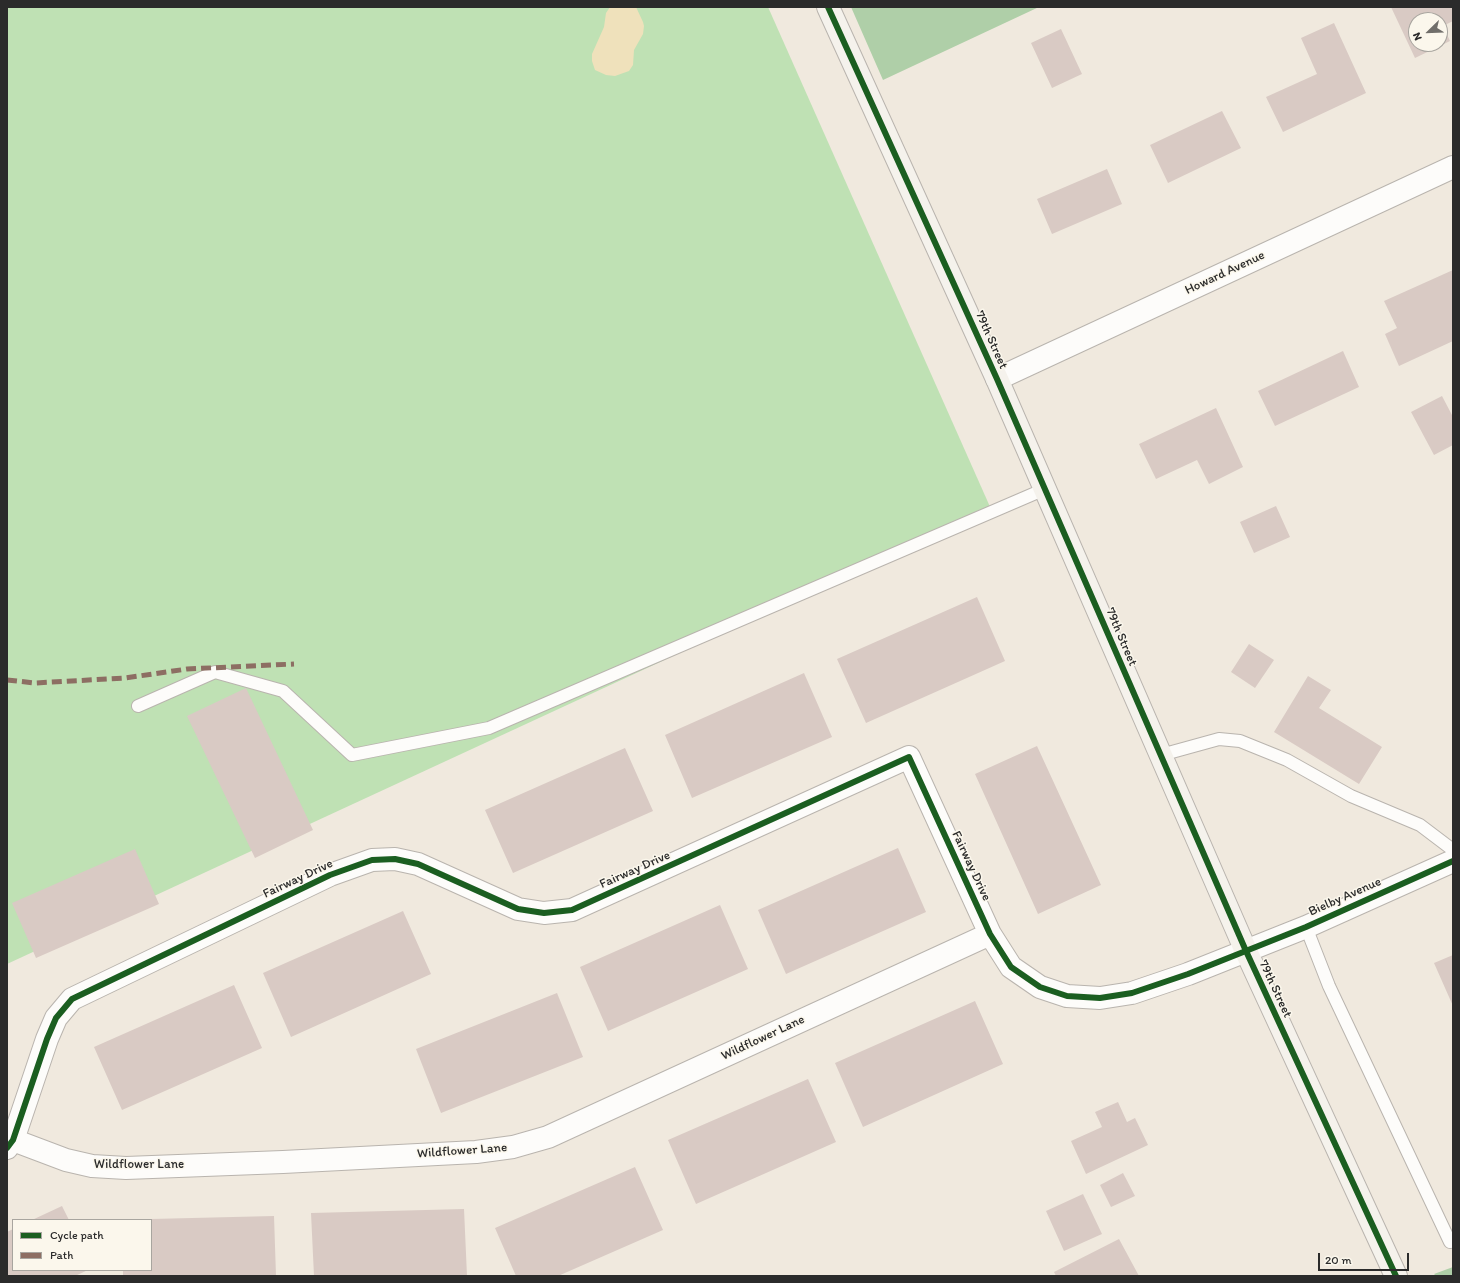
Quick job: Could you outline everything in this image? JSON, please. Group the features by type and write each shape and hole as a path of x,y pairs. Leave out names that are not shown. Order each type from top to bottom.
{"street":[{"name":"79th Street","path":"828,7 997,379 1246,951 1396,1276"},
{"name":"Howard Avenue","path":"997,379 1453,167"},
{"name":"Fairway Drive","path":"10,1144 47,1039 56,1018 72,999 330,876 372,860 395,859 418,864 518,909 544,913 572,910 909,758 990,934 1011,967 1040,987 1067,996 1100,998 1139,991 1188,974 1246,951"},
{"name":"Bielby Avenue","path":"1246,951 1306,927 1453,861"},
{"name":"Wildflower Lane","path":"10,1144 92,1166 126,1168 283,1162 476,1152 513,1148 548,1137 990,934"}],"lane":[{"path":"138,706 215,672 283,691 352,755 489,728 1045,489"},
{"path":"1161,755 1219,740 1240,741 1288,760 1351,796 1420,825 1453,850"},
{"path":"1306,927 1329,986 1450,1242"}],"green space":[{"path":"7,7 768,7 991,509 7,964"},
{"path":"851,7 1039,7 883,80"},
{"path":"1453,1267 1453,1276 1436,1276 1434,1274"}],"sand":[{"path":"610,7 636,7 644,26 643,34 634,50 633,65 629,71 615,76 606,75 595,70 592,61 592,54 604,27 606,13"}],"building":[{"path":"1391,7 1453,7 1453,21 1448,24 1448,12 1408,12 1408,43"},
{"path":"1334,23 1366,93 1283,132 1266,97 1317,74 1301,38"},
{"path":"1061,29 1082,74 1052,88 1031,43"},
{"path":"1412,52 1427,52 1415,58"},
{"path":"1222,111 1241,148 1168,183 1150,145"},
{"path":"1107,169 1122,204 1052,234 1037,199"},
{"path":"1453,270 1453,341 1399,366 1385,334 1397,328 1384,301"},
{"path":"1343,351 1359,387 1275,426 1258,391"},
{"path":"1442,396 1453,417 1453,445 1434,455 1411,412"},
{"path":"1216,408 1243,467 1209,484 1197,460 1156,479 1139,444"},
{"path":"1276,506 1290,537 1254,553 1240,522"},
{"path":"977,597 1005,661 866,723 837,659"},
{"path":"1249,644 1274,660 1255,688 1231,672"},
{"path":"804,673 832,737 692,798 665,735"},
{"path":"1308,676 1331,690 1319,708 1382,747 1359,784 1274,732"},
{"path":"246,688 313,830 255,858 187,716"},
{"path":"1037,746 1101,885 1038,914 975,774"},
{"path":"625,748 653,811 513,873 485,810"},
{"path":"898,848 926,912 786,974 758,910"},
{"path":"135,849 159,904 36,958 12,903"},
{"path":"720,905 748,969 608,1031 580,967"},
{"path":"403,911 431,974 291,1037 263,973"},
{"path":"1453,955 1453,1006 1434,963"},
{"path":"234,985 262,1048 122,1110 94,1047"},
{"path":"557,993 583,1057 441,1113 416,1049"},
{"path":"975,1001 1003,1064 863,1127 835,1063"},
{"path":"808,1079 836,1142 696,1204 668,1140"},
{"path":"1118,1102 1127,1122 1135,1118 1148,1145 1086,1174 1071,1141 1102,1127 1095,1112"},
{"path":"635,1167 663,1230 558,1276 516,1276 495,1228"},
{"path":"1123,1173 1135,1196 1111,1207 1100,1185"},
{"path":"1083,1194 1102,1234 1064,1251 1046,1211"},
{"path":"62,1206 68,1219 34,1219"},
{"path":"464,1209 467,1276 314,1276 311,1213"},
{"path":"274,1216 276,1276 123,1276 123,1271 152,1271 151,1219"},
{"path":"12,1230 12,1271 86,1271 75,1276 7,1276 7,1232"},
{"path":"1119,1239 1139,1276 1056,1276 1054,1272"}],"marked path":[{"path":"7,680 35,683 125,678 187,669 294,664"}],"cycle path":[{"path":"828,7 997,379 1246,951 1396,1276"},
{"path":"7,1148 13,1140 47,1039 56,1018 72,999 330,875 372,860 395,859 418,864 518,909 544,913 572,910 909,757 990,934 1011,967 1040,987 1067,996 1100,998 1132,993 1188,974 1306,927 1453,861"}]}
